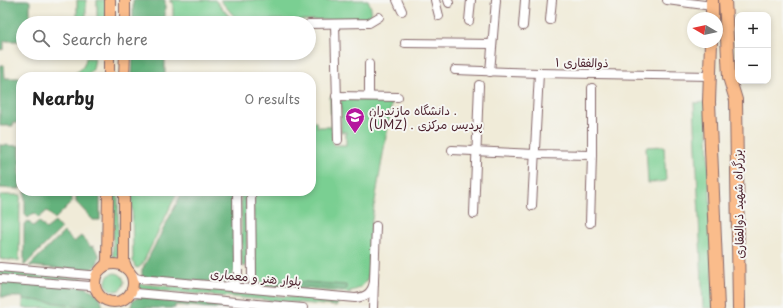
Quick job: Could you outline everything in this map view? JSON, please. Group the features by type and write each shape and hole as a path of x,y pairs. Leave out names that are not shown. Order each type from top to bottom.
{"highway":[{"name":"بزرگراه شهید ذوالفقاری","path":"725,0 730,77 736,100 739,308"},
{"name":"بزرگراه شهید ذوالفقاری","path":"711,48 709,102 718,308"}],"main road":[{"path":"110,0 110,16"},
{"path":"125,0 125,16"},
{"path":"109,60 109,72"},
{"path":"124,72 125,60"},
{"path":"105,308 104,300 96,287 96,281 97,275 107,260 108,196"},
{"path":"122,308 124,300 132,290 133,283 133,279 124,261 124,196"},
{"path":"102,269 110,264 116,264 122,265 128,270"},
{"path":"100,294 106,300 114,301 122,300 128,296"}],"street":[{"path":"397,0 402,11"},
{"path":"435,0 439,16"},
{"path":"469,21 471,0"},
{"path":"490,72 496,0"},
{"path":"523,26 525,0"},
{"path":"550,20 552,0"},
{"path":"667,0 712,3"},
{"path":"316,24 369,22 379,17"},
{"path":"335,24 338,140"},
{"path":"405,43 492,44"},
{"path":"369,64 369,96"},
{"name":"ذوالفقاری ۱","path":"455,70 710,76"},
{"path":"532,206 539,73"},
{"path":"474,214 479,85"},
{"path":"590,223 592,88"},
{"path":"336,96 398,97"},
{"path":"452,150 592,155"},
{"path":"227,286 234,284 237,277 237,196"},
{"path":"251,196 252,276 255,286 261,290"},
{"path":"373,308 376,226"},
{"path":"0,267 90,275 93,275 102,269"},
{"name":"بلوار هنر و معماری","path":"128,270 136,278 140,279 360,298 370,292 373,288 374,282"},
{"path":"0,279 90,286 100,294"},
{"path":"128,296 135,293 303,308"}],"green space":[{"path":"0,0 30,1 30,16 16,16 16,41 4,41 4,49 0,50"},
{"path":"77,0 86,0 86,16 77,16"},
{"path":"97,0 107,0 106,16 97,16"},
{"path":"133,0 165,0 165,16 133,16"},
{"path":"170,0 215,0 229,16 173,16 173,2 170,2"},
{"path":"220,0 368,0 371,7 371,15 362,20 316,20 316,16 234,16"},
{"path":"86,60 95,60 93,69 91,72 77,72 83,67"},
{"path":"133,60 165,60 165,72 132,72"},
{"path":"0,65 4,65 5,78 16,78 16,123 13,123 13,126 0,126"},
{"path":"330,97 334,97 335,132 332,132 333,145 346,145 346,132 341,132 341,99 392,101 371,225 368,277 361,287 350,291 350,293 266,286 258,280 255,272 253,196 316,196 316,122 317,127 331,127"},
{"path":"707,102 714,308 703,308 694,103"},
{"path":"0,145 16,146 16,189 0,188"},
{"path":"664,146 666,181 648,183 646,147"},
{"path":"0,195 21,196 19,261 0,259"},
{"path":"25,196 72,196 72,202 55,219 47,211 39,218 34,213 28,218 25,215"},
{"path":"76,196 100,196 100,220 93,220 76,202"},
{"path":"113,196 118,196 118,256 115,258 113,257"},
{"path":"132,196 176,196 142,265 138,268 135,267 133,261"},
{"path":"180,196 234,196 235,270 231,278 225,283 142,277 142,270"},
{"path":"241,196 246,196 247,264 245,267 242,264"},
{"path":"28,221 33,226 39,221 46,229 55,222 61,229 24,266 24,224"},
{"path":"64,232 74,242 81,236 91,247 93,246 99,254 98,262 91,270 29,266"},
{"path":"0,270 82,278 83,280 82,282 0,276"},
{"path":"111,273 119,273 124,278 122,289 119,291 111,291 106,286 106,278"},
{"path":"268,279 345,285 347,286 347,289 269,284 267,281"},
{"path":"2,281 86,287 100,297 103,308 92,308 23,299 22,297 1,297"},
{"path":"139,284 338,301 339,303 336,306 140,289 138,286"},
{"path":"145,296 276,308 214,308 175,305 175,308 131,308 133,300"},
{"path":"23,299 85,306 92,308 23,308"}],"place":[{"name":"دانشگاه مازندران . (UMZ) . پردیس مرکزی","path":"355,134"}]}
